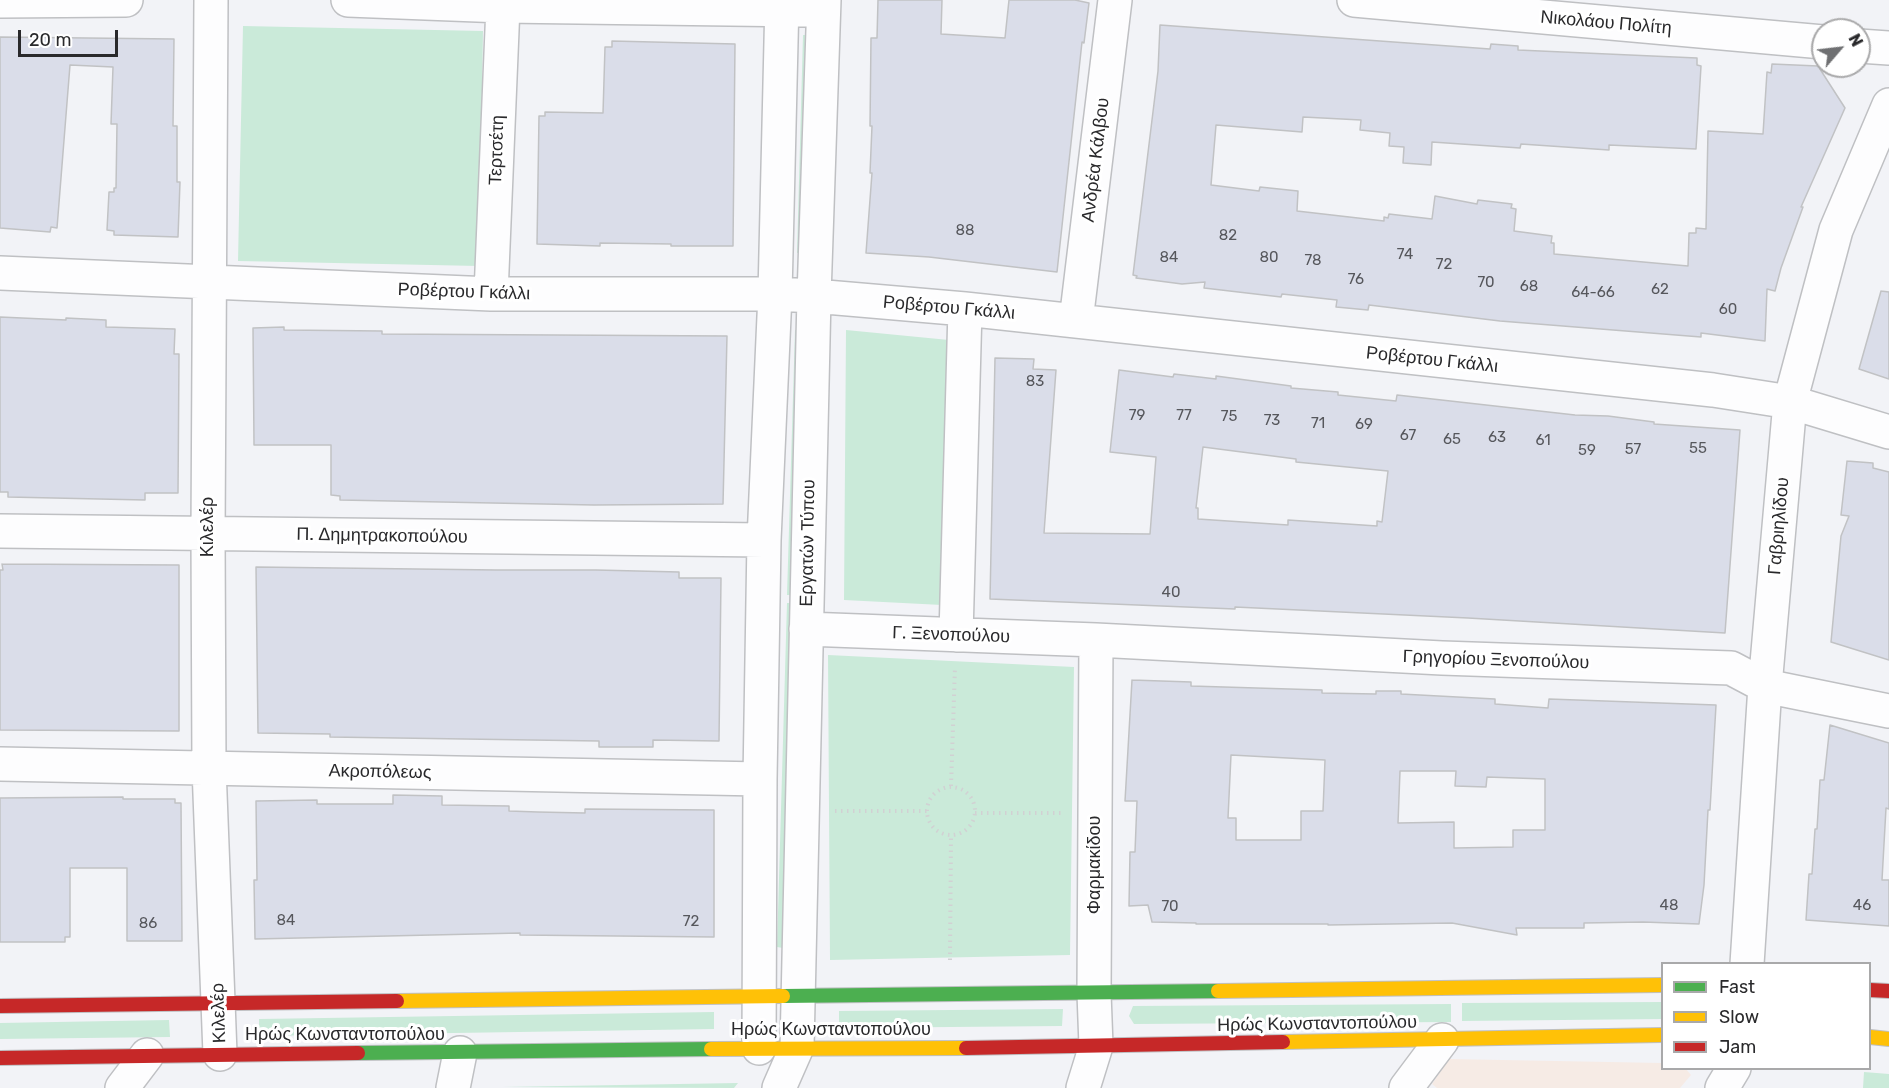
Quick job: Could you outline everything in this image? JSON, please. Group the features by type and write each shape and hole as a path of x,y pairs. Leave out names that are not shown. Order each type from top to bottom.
{"street":[{"path":"0,1 126,0"},
{"name":"Κιλελέρ","path":"211,0 209,768 220,1054"},
{"path":"348,0 503,6 824,5"},
{"name":"Ανδρέα Κάλβου","path":"1076,321 1115,0"},
{"name":"Νικολάου Πολίτη","path":"1354,0 1811,41"},
{"path":"759,1048 760,779 765,540 775,294 782,4"},
{"name":"Εργατών Τύπου","path":"781,1085 797,1047 814,296 824,5"},
{"name":"Τερτσέτη","path":"491,294 503,6"},
{"path":"1871,47 1889,48"},
{"name":"Γαβριηλίδου","path":"1747,962 1765,686 1790,402 1836,230 1889,105"},
{"name":"Ροβέρτου Γκάλλι","path":"0,273 491,294 814,296 964,309 1702,389 1790,402 1889,432"},
{"path":"956,634 964,309"},
{"name":"Π. Δημητρακοπούλου","path":"0,531 765,540"},
{"name":"Γ. Ξενοπούλου","path":"806,629 1096,640"},
{"name":"Γρηγορίου Ξενοπούλου","path":"1096,640 1442,658 1731,668 1765,686 1889,711"},
{"name":"Φαρμακίδου","path":"1083,1088 1096,1046 1094,993 1096,640"},
{"name":"Ακροπόλεως","path":"0,764 760,779"},
{"name":"Ηρώς Κωνσταντοπούλου","path":"0,1006 1661,986"},
{"path":"1871,990 1889,991"},
{"name":"Ηρώς Κωνσταντοπούλου","path":"0,1058 797,1047 962,1048 1661,1035"},
{"path":"1871,1037 1889,1039"},
{"path":"1406,1088 1442,1040"},
{"path":"453,1088 460,1053"},
{"path":"122,1088 147,1055"},
{"path":"1722,1088 1733,1070"}],"path":[{"path":"951,786 956,634"},
{"path":"951,786 962,789 970,795 975,805 975,813 970,826 961,833 951,835 940,833 932,826 927,811 932,795 941,788 951,786"},
{"path":"802,811 927,811"},
{"path":"975,813 1095,813"},
{"path":"949,994 951,835"}],"shaded area":[{"path":"1449,1059 1661,1063 1661,1070 1687,1070 1691,1075 1680,1088 1437,1088 1432,1084"}],"green space":[{"path":"243,26 483,31 479,266 238,261"},
{"path":"803,35 809,35 803,253 797,253"},
{"path":"795,330 801,330 793,595 787,595"},
{"path":"846,330 949,340 942,605 844,600"},
{"path":"787,603 793,603 783,948 777,947"},
{"path":"828,655 1074,667 1070,955 830,960"},
{"path":"1661,1002 1661,1019 1462,1021 1462,1003"},
{"path":"1451,1004 1451,1022 1134,1024 1129,1016 1133,1006"},
{"path":"1063,1009 1062,1026 839,1028 839,1011"},
{"path":"714,1012 714,1029 259,1036 259,1019"},
{"path":"169,1020 170,1037 0,1039 0,1023"},
{"path":"1864,1072 1889,1074 1889,1088 1863,1088"},
{"path":"738,1083 734,1088 502,1087"}],"building":[{"path":"878,0 942,0 941,34 1005,38 1009,0 1075,0 1089,3 1084,43 1082,42 1057,272 929,257 866,253 872,173 870,173 871,38 877,38"},
{"path":"1160,25 1490,49 1491,44 1518,46 1518,50 1697,58 1697,65 1701,66 1696,149 1609,145 1609,150 1521,144 1520,148 1432,142 1431,165 1403,163 1404,147 1389,146 1390,133 1360,130 1361,120 1303,117 1302,132 1216,125 1211,185 1259,191 1260,187 1298,191 1297,211 1384,221 1384,217 1388,218 1389,214 1432,219 1435,196 1477,204 1478,200 1512,204 1511,208 1516,209 1514,231 1552,236 1554,254 1688,266 1689,233 1696,233 1696,228 1706,229 1708,131 1763,134 1767,72 1771,73 1772,64 1811,66 1811,78 1826,78 1845,108 1801,207 1803,207 1775,291 1767,289 1765,341 1701,333 1701,337 1500,321 1369,305 1368,310 1336,307 1337,300 1282,294 1281,297 1204,288 1205,282 1182,284 1136,278 1137,276 1133,275 1158,71"},
{"path":"0,37 174,39 173,126 177,126 177,182 180,182 178,237 114,235 114,231 107,230 109,192 114,192 116,188 117,124 111,124 113,67 70,65 57,228 51,227 50,232 0,228"},
{"path":"612,41 735,44 733,246 537,244 539,116 545,116 545,112 603,113 605,47 612,47"},
{"path":"1881,291 1889,292 1889,379 1859,369"},
{"path":"0,317 106,320 106,327 175,329 174,354 179,354 178,493 145,493 145,500 8,497 8,492 0,492"},
{"path":"284,327 284,330 382,331 382,334 727,336 723,504 594,505 340,500 340,496 331,495 331,445 254,445 253,328"},
{"path":"995,358 1034,359 1033,369 1056,370 1044,533 1150,534 1156,457 1110,452 1119,370 1173,377 1174,374 1216,379 1216,376 1291,386 1291,388 1338,392 1338,395 1396,401 1397,395 1575,415 1608,416 1654,422 1654,424 1740,430 1725,633 1235,607 1235,609 990,599","holes":["1203,447 1296,459 1296,462 1388,471 1382,522 1377,521 1377,526 1288,520 1288,525 1198,519 1198,508 1196,508"]},
{"path":"1847,461 1873,463 1873,468 1889,472 1889,660 1831,642 1841,536 1849,516 1841,515"},
{"path":"2,564 179,565 179,731 0,730 0,570 3,570"},
{"path":"256,567 596,570 679,572 679,578 721,578 719,741 653,740 653,747 599,747 599,741 330,737 330,734 258,733"},
{"path":"1132,680 1191,682 1191,686 1322,690 1322,693 1376,694 1376,691 1401,691 1401,694 1495,699 1495,704 1548,708 1549,699 1716,705 1710,810 1708,810 1704,885 1699,924 1584,923 1584,928 1516,928 1517,935 1452,923 1328,925 1152,922 1148,905 1129,906 1130,852 1135,852 1137,801 1125,801","holes":["1231,755 1325,760 1323,811 1301,811 1301,840 1236,840 1236,818 1228,818","1400,771 1456,771 1455,786 1486,787 1487,777 1545,779 1545,830 1513,830 1513,847 1454,848 1454,822 1398,823"]},
{"path":"1830,725 1889,743 1889,809 1886,808 1882,880 1889,880 1889,926 1806,920 1809,874 1812,874 1815,829 1817,829 1820,780 1824,780"},
{"path":"393,795 442,796 442,805 509,806 509,811 585,813 585,809 714,810 714,937 520,935 520,933 255,939 256,801 317,800 317,804 393,804"},
{"path":"123,797 123,799 175,799 175,803 181,803 182,941 127,941 127,868 70,868 70,937 65,937 65,942 0,942 0,798"}],"traffic: fast":[{"path":"783,996 1218,991"},
{"path":"358,1053 711,1049"}],"traffic: slow":[{"path":"1218,991 1661,985"},
{"path":"397,1001 783,996"},
{"path":"1283,1042 1661,1035"},
{"path":"1871,1037 1889,1039"},
{"path":"711,1049 966,1048"}],"traffic: jam":[{"path":"1871,990 1889,991"},
{"path":"0,1006 397,1001"},
{"path":"966,1048 1283,1042"},
{"path":"0,1058 358,1053"}]}
